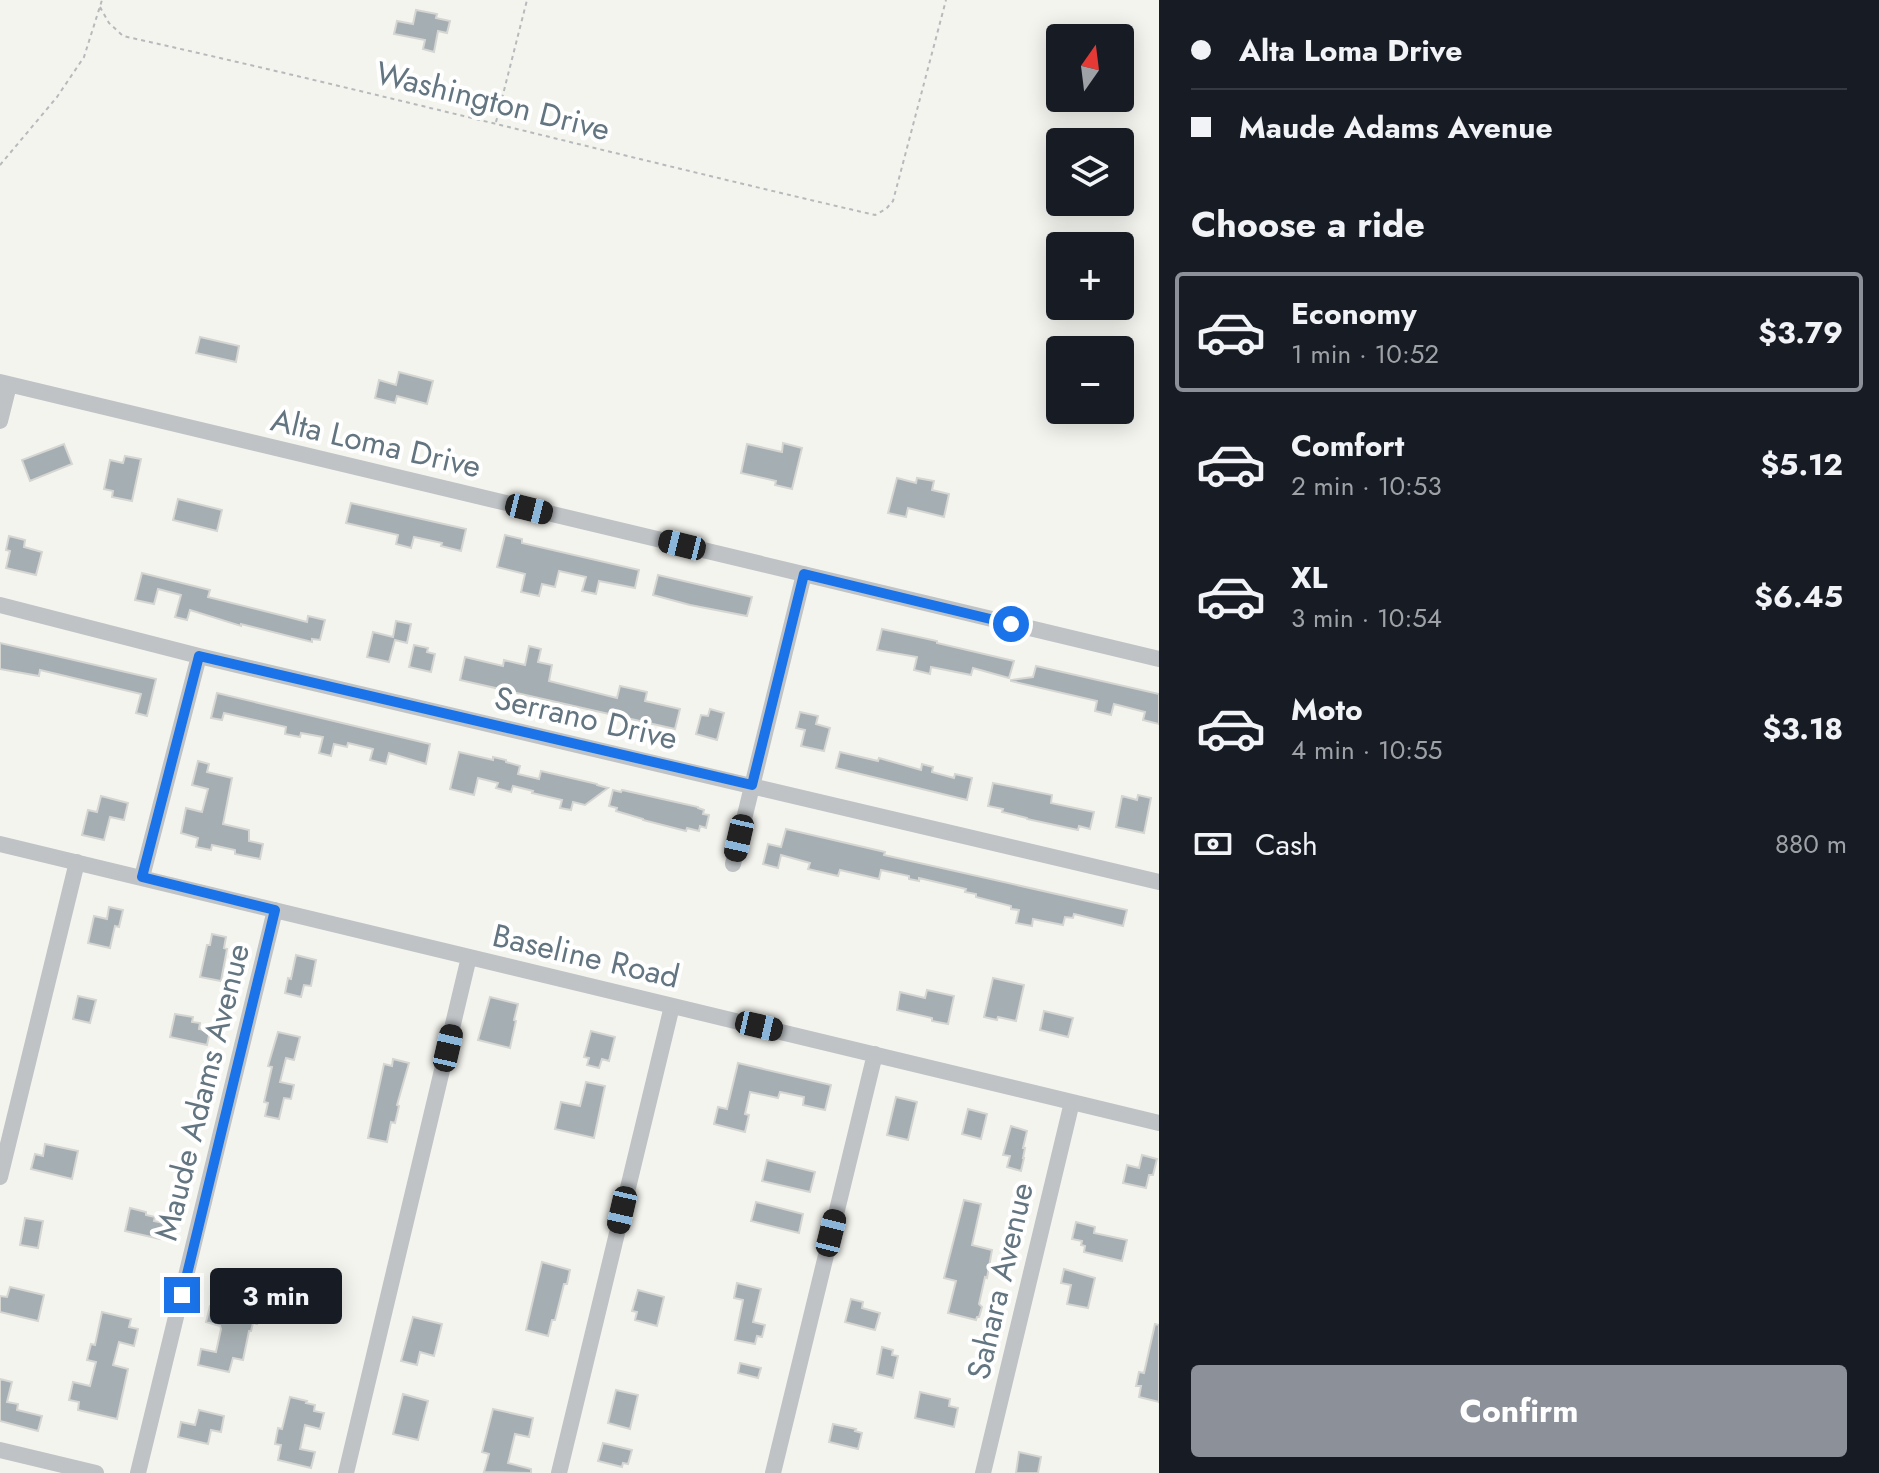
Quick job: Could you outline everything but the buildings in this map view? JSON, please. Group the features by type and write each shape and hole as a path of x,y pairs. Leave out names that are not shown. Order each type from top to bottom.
{"street":[{"path":"0,421 5,384"},
{"name":"Alta Loma Drive","path":"5,384 1159,659"},
{"path":"733,864 804,574"},
{"name":"Serrano Drive","path":"0,605 199,656 1159,882"},
{"path":"142,877 199,656"},
{"name":"Baseline Road","path":"0,844 1159,1123"},
{"path":"0,1177 77,862"},
{"name":"Maude Adams Avenue","path":"138,1473 275,910"},
{"path":"346,1473 469,957"},
{"path":"559,1473 672,1006"},
{"path":"773,1473 875,1054"},
{"name":"Sahara Avenue","path":"983,1473 1072,1102"},
{"path":"0,1450 96,1473"}],"path":[{"path":"0,165 57,97 84,57 102,0"},
{"path":"496,123 527,0"},
{"name":"Washington Drive","path":"100,7 109,23 123,36 299,75 875,215 893,201 946,0"}],"route":[{"path":"182,1295 275,910 142,877 199,656 752,785 804,574 1011,624"}]}
